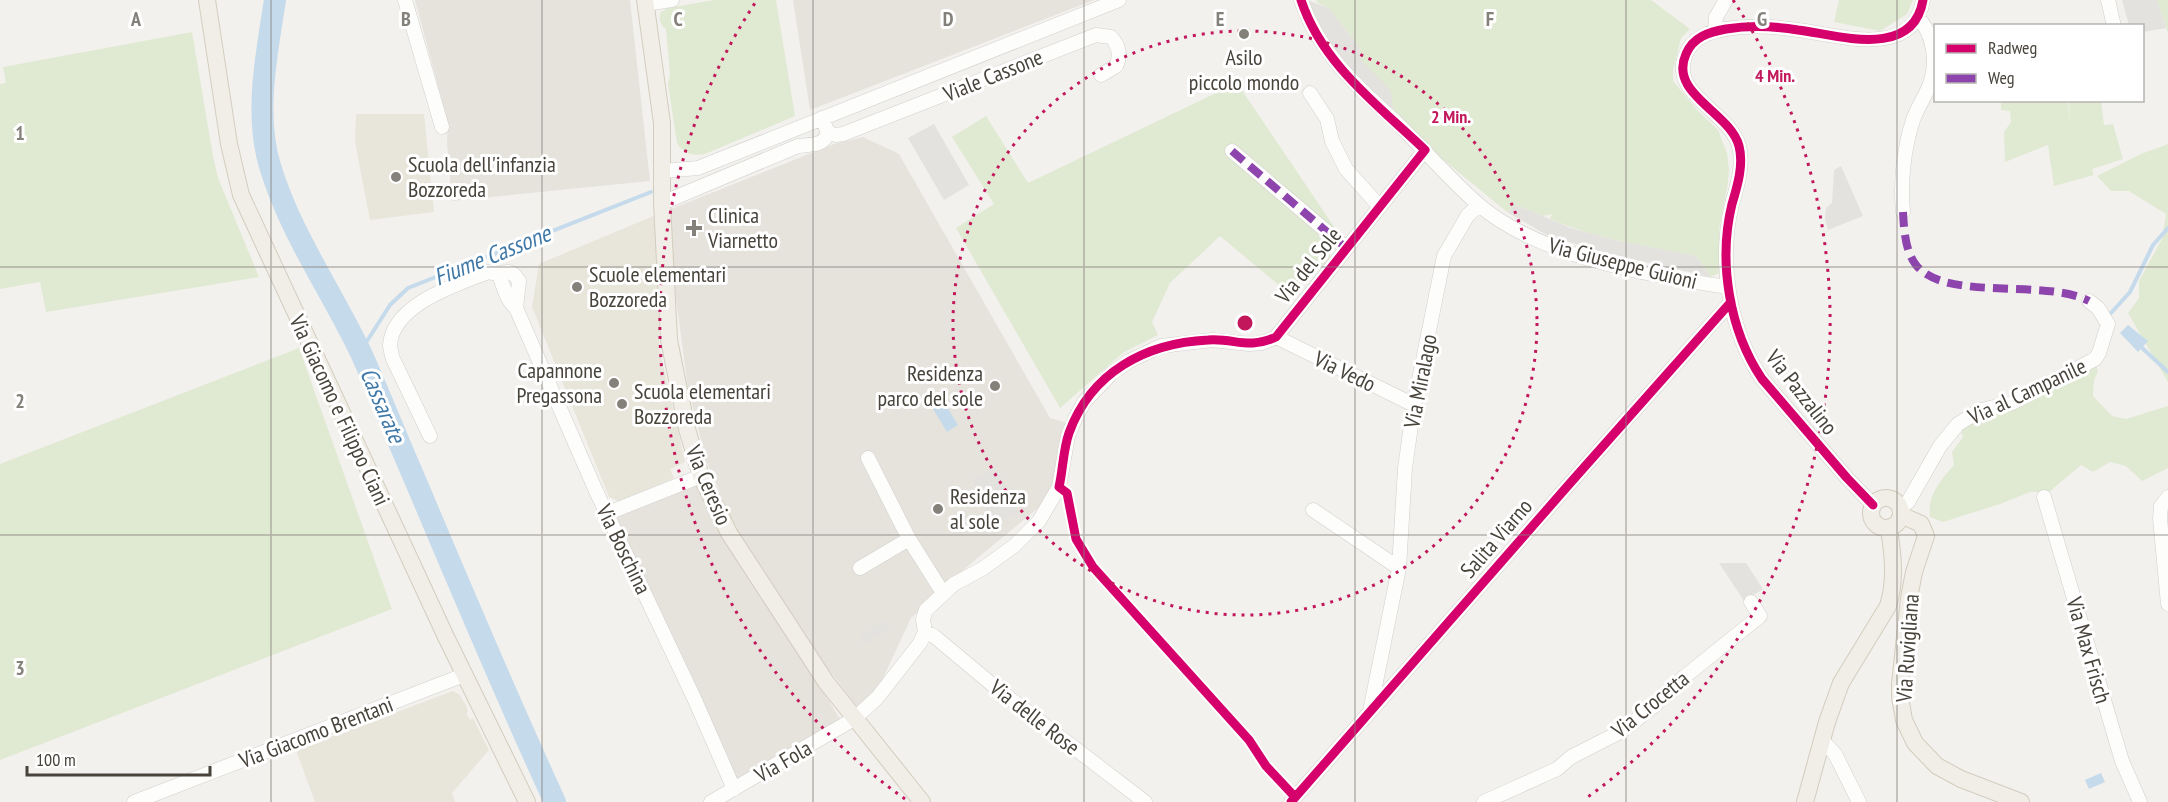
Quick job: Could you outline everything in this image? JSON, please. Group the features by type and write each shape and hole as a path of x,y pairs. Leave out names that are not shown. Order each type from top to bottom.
{"main road":[{"name":"Via Giacomo e Filippo Ciani","path":"207,0 229,144 241,195 464,675 527,802"},
{"name":"Via Ceresio","path":"645,2 662,123 662,202 669,340 687,429 701,476 729,533 797,639 854,719 922,802"},
{"path":"1886,498 1895,501 1901,512 1897,524 1889,529 1880,528 1873,522 1871,513 1873,505 1886,498"},
{"name":"Via Ruvigliana","path":"1901,512 1921,524 1926,536 1911,583 1900,684 1901,709 1906,726 1921,751 1946,772 2004,798 2021,802"},
{"path":"1805,802 1822,740 1842,683 1888,606 1894,567 1889,529"}],"street":[{"path":"405,0 442,127"},
{"path":"645,2 672,0"},
{"name":"Viale Cassone","path":"663,171 698,168 1119,0"},
{"name":"Via Giuseppe Guioni","path":"1301,0 1314,32 1331,58 1479,205 1541,242 1567,252 1670,279 1728,287"},
{"path":"1726,0 1716,17 1715,31 1773,27 1874,40 1888,38 1899,33 1917,17 1923,0"},
{"path":"2108,0 2114,24"},
{"path":"1903,212 1902,189 1909,134 1917,108 1932,79 1934,59 1929,34 1924,23 1917,17"},
{"name":"Via Pazzalino","path":"1715,31 1701,36 1693,43 1686,52 1682,70 1689,88 1730,128 1739,145 1740,166 1726,239 1728,287 1743,343 1762,379 1873,505"},
{"name":"Viale Cassone","path":"662,202 798,146 819,144 825,140 828,133 843,134 1096,35 1111,37 1119,54 1116,66 1101,75"},
{"path":"1310,93 1327,119 1332,141 1346,169 1380,207"},
{"path":"822,118 828,133"},
{"name":"Via del Sole","path":"854,719 877,698 912,655 925,632 923,619 926,610 943,593 1014,546 1039,521 1059,487 1068,436 1075,419 1084,402 1111,374 1129,361 1161,346 1212,340 1262,344 1276,337 1425,150"},
{"name":"Via del Sole","path":"1232,151 1346,248"},
{"name":"Via Miralago","path":"1370,713 1399,568 1405,468 1414,405 1444,256 1468,215 1479,205"},
{"name":"Via Boschina","path":"430,436 393,359 390,345 397,324 422,301 488,272 514,273 519,280 516,308 596,491 734,789"},
{"name":"Via al Campanile","path":"1901,512 1940,446 1958,424 1974,413 2012,403 2095,359 2108,324 2098,308 2089,301"},
{"name":"Salita Viarno","path":"1292,802 1731,302"},
{"name":"Via Vedo","path":"1276,337 1414,405"},
{"path":"868,458 909,539 943,593"},
{"path":"608,513 701,476"},
{"name":"Via Max Frisch","path":"2044,497 2122,761 2140,802"},
{"path":"2168,497 2161,506 2160,518 2168,604"},
{"path":"1313,510 1399,568"},
{"path":"860,568 909,539"},
{"name":"Via Crocetta","path":"1484,802 1557,769 1571,758 1622,731 1760,616 1750,602"},
{"name":"Via delle Rose","path":"925,632 934,636 995,687 1145,802"},
{"name":"Via Giacomo Brentani","path":"134,802 464,675"},
{"name":"Via Fola","path":"711,802 854,719"},
{"path":"1822,740 1835,754 1859,802"}],"shaded area":[{"path":"415,0 630,0 650,181 452,201 447,143 448,123"},
{"path":"793,0 1094,0 810,110"},
{"path":"1307,0 1329,8 1359,47 1361,60 1391,91 1394,117 1340,60 1317,23"},
{"path":"2122,0 2157,0 2166,28 2144,32 2144,24 2129,24"},
{"name":"Scuola dell'infanzia Bozzoreda","path":"356,114 424,114 434,212 370,220 355,142"},
{"path":"934,124 969,185 944,200 908,138"},
{"path":"863,137 899,154 1050,418 1067,423 1054,495 969,565 911,618 865,717 785,612 737,532 706,460 688,388 672,269 671,209 834,144"},
{"path":"1841,166 1863,216 1828,230 1825,219 1826,208 1832,203 1834,170"},
{"path":"1516,205 1571,228 1618,241 1696,256 1711,277 1597,251 1545,234 1507,212"},
{"name":"Scuola elementari Bozzoreda","path":"658,214 659,347 685,462 670,469 674,478 619,501 609,497 532,307 539,264"},
{"path":"995,467 1018,513 994,525 971,479"},
{"path":"695,482 840,719 734,783 615,517"},
{"path":"1719,563 1746,563 1763,589 1744,601"},
{"path":"886,620 891,628 864,645 858,637"},
{"path":"453,691 460,695 467,707 468,712 466,713 470,720 473,718 489,750 452,793 455,802 315,802 296,750"}],"green space":[{"path":"714,0 776,0 795,116 705,154 696,155 682,150 677,143 668,84 670,75 666,29 660,17 661,12 668,8"},
{"path":"1316,0 1651,0 1690,29 1681,38 1673,70 1673,81 1697,110 1718,130 1727,153 1729,169 1719,230 1719,273 1711,277 1696,256 1622,242 1586,232 1550,219 1552,214 1543,216 1516,205 1507,212 1395,120 1361,60 1359,47 1329,8"},
{"path":"1839,0 1913,0 1907,14 1880,31 1834,22"},
{"path":"2157,0 2168,0 2168,34"},
{"path":"192,32 218,178 259,277 46,312 40,282 0,289 0,84 6,83 3,67"},
{"path":"1237,83 1341,237 1328,252 1332,259 1287,292 1220,236 1170,283 1152,322 1158,335 1124,352 1060,408 956,228 994,204 952,137 986,116 1028,183"},
{"path":"2001,102 2068,102 2070,125 2069,102 2101,102 2104,125 2113,124 2123,159 2092,169 2094,175 2054,186 2048,145 2005,162 2004,132 2011,122 2010,111 2001,110"},
{"path":"2168,144 2168,382 2128,313 2139,298 2139,281 2162,239 2166,214 2129,191 2111,191 2097,176 2141,154"},
{"path":"299,348 392,609 0,760 0,464"},
{"path":"2096,366 2098,371 2094,380 2093,396 2112,416 2126,419 2168,406 2168,468 2142,481 2126,466 2110,462 2093,472 2081,465 2049,492 2030,492 1943,522 1930,517 1933,495 1954,465 1952,452 1963,437 1961,430 1991,411"}],"water":[{"path":"2128,325 2148,341 2138,352 2120,333"},
{"path":"941,397 958,425 947,432 930,404"},
{"path":"2101,773 2105,782 2089,789 2085,780"}],"waterway":[{"name":"Cassarate","path":"275,0 262,104 265,146 278,191 288,215 361,353 555,802"},
{"name":"Fiume Cassone","path":"360,352 390,305 408,288 651,192"},
{"path":"2111,313 2130,292 2153,245 2168,228"},
{"path":"2140,346 2168,372"}],"marked path":[{"path":"1232,151 1346,248"},
{"path":"1903,212 1909,253 1916,265 1930,276 1949,283 1972,287 2047,291 2070,294 2089,301"}],"cycle path":[{"path":"1295,797 1266,766 1249,740 1093,567 1076,539 1067,493 1059,487 1069,433 1091,393 1106,378 1123,365 1163,347 1208,340 1257,343 1276,337 1425,150 1371,100 1337,64 1310,23 1301,0"},
{"path":"1873,505 1762,379 1741,339 1729,294 1726,248 1728,226 1740,168 1739,146 1724,123 1692,92 1685,80 1683,68 1686,54 1697,39 1726,29 1771,27 1852,39 1890,37 1905,31 1916,19 1923,0"},
{"path":"1291,802 1731,302"}],"place":[{"name":"Asilo piccolo mondo","path":"1244,34"},
{"name":"Scuola dell'infanzia Bozzoreda","path":"396,177"},
{"name":"Clinica Viarnetto","path":"694,228"},
{"name":"Scuole elementari Bozzoreda","path":"577,287"},
{"name":"Capannone Pregassona","path":"614,383"},
{"name":"Residenza parco del sole","path":"995,386"},
{"name":"Scuola elementari Bozzoreda","path":"622,404"},
{"name":"Residenza al sole","path":"938,509"}]}
